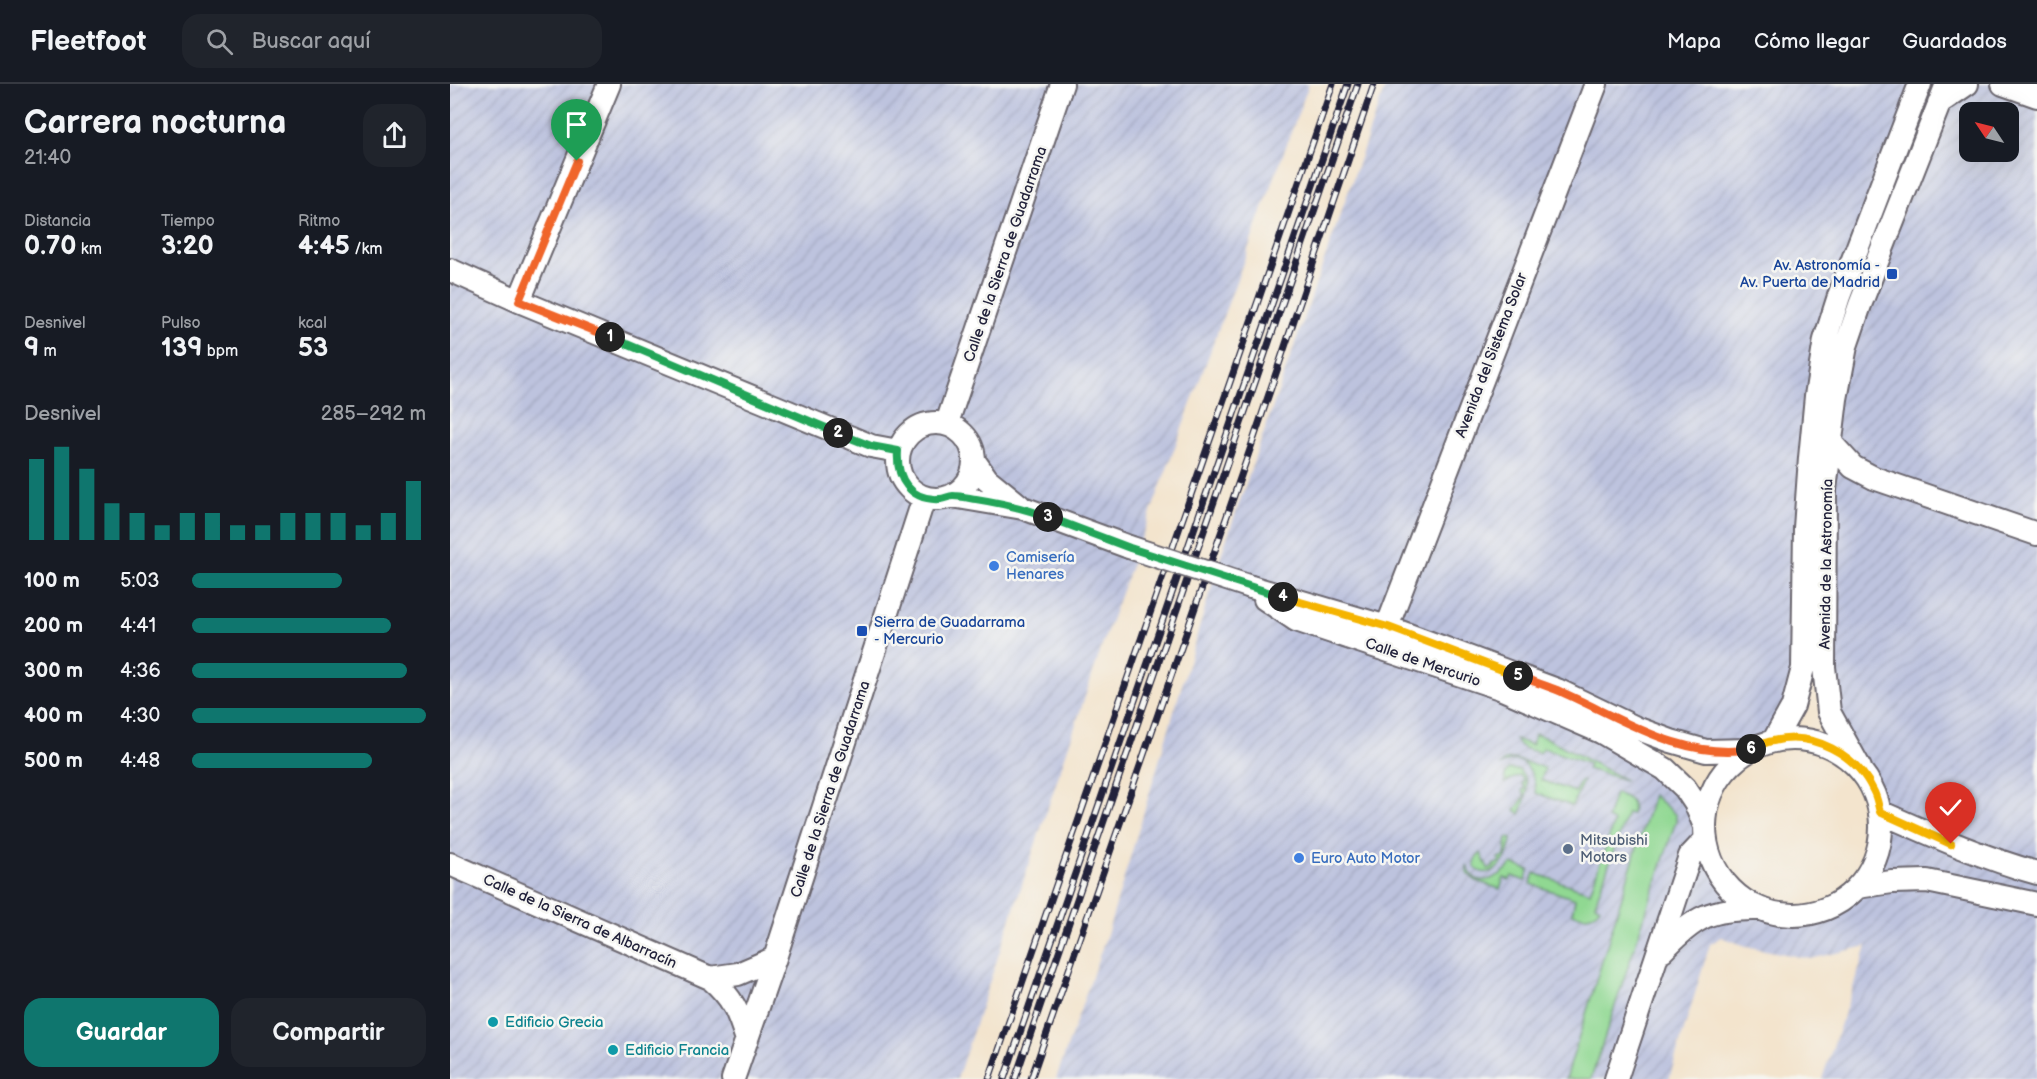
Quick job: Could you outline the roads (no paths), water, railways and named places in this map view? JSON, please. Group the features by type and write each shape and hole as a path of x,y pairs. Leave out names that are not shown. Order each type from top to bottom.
{"street":[{"path":"519,301 609,84"},
{"name":"Calle de la Sierra de Guadarrama","path":"947,423 1062,84"},
{"name":"Avenida del Sistema Solar","path":"1388,627 1596,84"},
{"name":"Avenida de la Astronomía","path":"1860,768 1829,712 1824,668 1816,494 1816,396 1825,340 1839,296 1920,84"},
{"path":"1943,94 1967,84"},
{"path":"2003,84 2037,96"},
{"name":"Avenida de la Astronomía","path":"1774,740 1793,706 1803,668 1816,494 1832,444 1836,399 1846,346 1943,94"},
{"path":"450,270 519,301 871,446 898,451"},
{"path":"931,422 947,423 962,431 973,448 975,462 971,478 963,489 952,496 940,499 924,498 910,490 901,478 897,465 898,451 904,437 916,427 931,422"},
{"path":"1832,444 1853,467 1874,478 2037,534"},
{"path":"975,462 987,479 1023,508"},
{"path":"1816,494 1859,479 1874,478"},
{"path":"952,496 1023,508"},
{"name":"Calle de la Sierra de Guadarrama","path":"733,1079 775,958 924,498"},
{"name":"Calle de Mercurio","path":"1023,508 1130,548 1251,587 1388,627 1557,690 1628,724 1671,741 1706,751 1749,750"},
{"name":"Calle de Mercurio","path":"1251,587 1296,620 1500,688 1601,732 1665,769 1685,788 1695,803 1705,832"},
{"path":"1335,633 1375,632 1388,627 1405,647 1424,662"},
{"path":"1658,956 1684,928 1705,915 1732,908 1759,909 1784,915 1808,914 1830,907 1857,887 1872,865 1880,842 1880,812 1874,791 1860,768 1835,749 1805,739 1774,740 1749,750 1726,769 1710,795 1705,832 1710,858 1719,877 1738,897 1759,909"},
{"path":"1880,812 1951,844 2004,864 2037,873"},
{"path":"1616,1079 1690,856 1705,832"},
{"name":"Calle de la Sierra de Albarracín","path":"450,864 710,978 727,993 740,1017 747,1040"},
{"path":"1857,887 1892,882 1927,881 2037,904"},
{"path":"710,978 738,974 775,958"}],"railway":[{"path":"989,1079 1333,84"},
{"path":"1004,1079 1348,84"},
{"path":"1015,1079 1358,84"},
{"path":"1031,1079 1253,441 1374,84"}],"place":[{"name":"Av. Astronomía - Av. Puerta de Madrid","path":"1892,274"},
{"name":"Camisería Henares","path":"994,566"},
{"name":"Sierra de Guadarrama - Mercurio","path":"862,631"},
{"name":"Mitsubishi Motors","path":"1568,849"},
{"name":"Euro Auto Motor","path":"1299,858"},
{"name":"Edificio Grecia","path":"493,1022"},
{"name":"Edificio Francia","path":"613,1050"}]}
